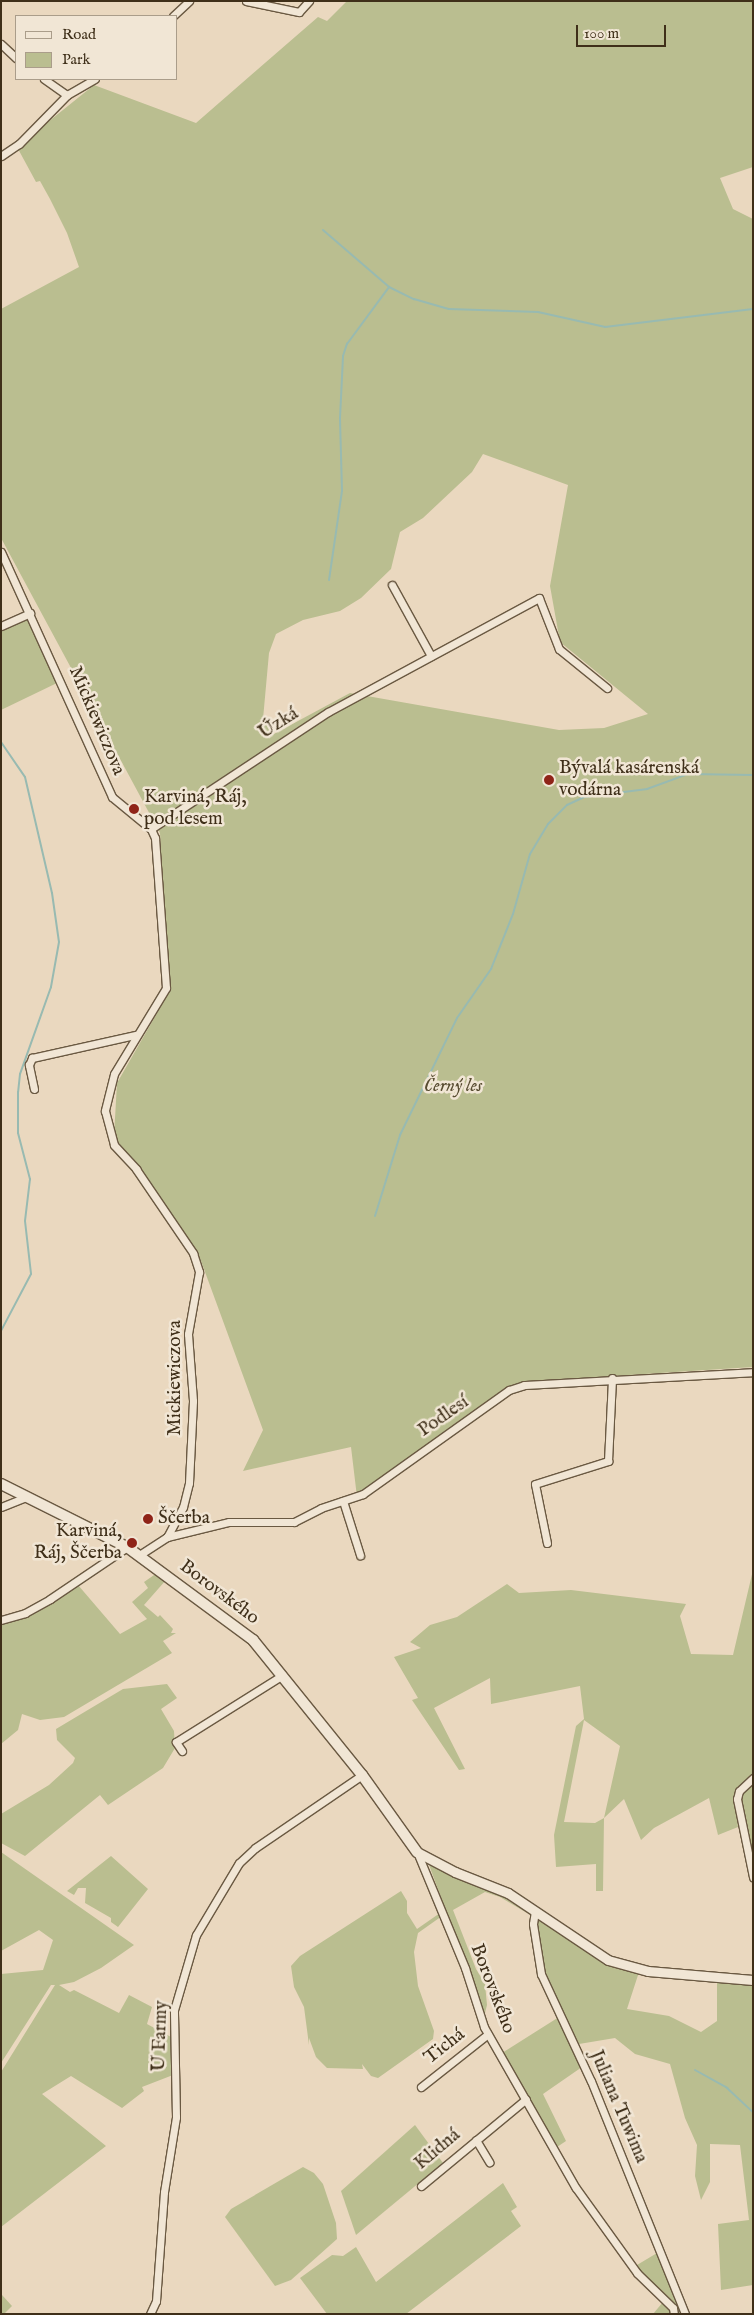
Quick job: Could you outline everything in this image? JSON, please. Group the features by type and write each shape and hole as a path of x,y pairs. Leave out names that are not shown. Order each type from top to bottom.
{"main road":[{"name":"Borovského","path":"1,1484 127,1547 254,1640 362,1775 417,1852"}],"street":[{"path":"174,15 189,1"},
{"path":"246,1 299,12 309,1"},
{"path":"1,44 15,57"},
{"path":"45,80 67,95"},
{"path":"1,156 19,144 67,95 93,80"},
{"name":"Mickiewiczova","path":"1,552 112,797 151,829 157,856 166,988 135,1035 114,1074 107,1098 110,1135 193,1253 198,1272 188,1334 193,1401 189,1482 181,1513 167,1537 139,1555"},
{"path":"392,585 431,656"},
{"name":"Úzká","path":"151,829 282,740 539,598 559,649 607,688"},
{"path":"1,626 30,613"},
{"path":"34,1089 29,1064 32,1058 135,1035"},
{"name":"Podlesí","path":"167,1537 229,1522 294,1522 363,1494 509,1390 524,1385 612,1378 753,1372"},
{"path":"547,1543 535,1484 608,1461 612,1378"},
{"path":"1,1507 26,1497"},
{"path":"343,1501 360,1555"},
{"path":"1,1620 24,1613 50,1600 127,1547"},
{"path":"182,1751 176,1742 283,1675"},
{"name":"U Farmy","path":"150,2314 156,2300 164,2192 176,2117 174,2010 196,1935 239,1863 254,1848 362,1775"},
{"path":"753,1778 739,1791 737,1799 753,1877"},
{"path":"417,1852 428,1863 444,1864 455,1872 508,1893 586,1948 621,1965 663,1973 753,1980"},
{"name":"Borovského","path":"428,1863 488,2034 576,2188 637,2273 673,2308 674,2314"},
{"name":"Juliana Tuwima","path":"535,1911 533,1924 541,1974 591,2081 685,2314"},
{"name":"Tichá","path":"421,2087 488,2034"},
{"name":"Klidná","path":"421,2186 526,2099"},
{"name":"Klidná","path":"476,2140 489,2162"}],"green space":[{"name":"Černý les","path":"347,1 753,1 753,167 720,178 733,209 753,219 753,1367 521,1382 357,1497 351,1447 243,1471 263,1430 201,1261 114,1136 117,1083 168,994 160,833 1,538 1,309 79,267 67,233 50,199 40,181 36,182 17,147 94,85 196,123 318,17 327,21","holes":["483,454 568,485 550,586 560,642 648,714 604,728 559,730 350,693 272,735 263,719 269,653 276,634 303,620 340,611 361,598 391,569 400,532 423,518 472,472"]},
{"path":"27,618 57,683 1,710 1,631"},
{"path":"108,1563 78,1585 120,1634 147,1619 132,1602 148,1588 144,1582 157,1573 166,1580 144,1605 158,1617 160,1615 173,1629 171,1633 176,1633 163,1641 172,1653 64,1717 40,1720 22,1714 18,1730 1,1744 1,1622 21,1617"},
{"path":"753,1570 753,1775 735,1792 738,1827 718,1835 709,1798 654,1828 641,1840 624,1799 604,1818 603,1891 596,1891 596,1864 556,1867 554,1835 576,1726 584,1719 580,1686 491,1704 490,1678 434,1708 465,1769 459,1770 412,1700 418,1698 394,1657 421,1648 410,1642 430,1625 457,1617 507,1584 519,1593 571,1590 686,1604 680,1616 691,1654 733,1655","holes":["584,1720 620,1746 604,1818 595,1823 564,1822"]},
{"path":"167,1684 177,1698 161,1709 174,1731 175,1748 163,1768 108,1805 100,1795 25,1856 1,1843 1,1814 49,1785 73,1763 75,1758 57,1740 56,1729 123,1689"},
{"path":"753,1781 753,1866 739,1803 740,1792"},
{"path":"1,1852 134,1945 101,1968 74,1982 59,1985 70,1992 74,1990 119,2013 129,1995 152,2007 147,2024 171,2037 173,2075 142,2087 144,2091 122,2108 71,2076 42,2094 106,2146 1,2227 1,2072 55,1985 51,1985 1,2063 1,1974 43,1970 53,1940 39,1930 1,1951"},
{"path":"111,1856 148,1889 118,1927 111,1922 111,1918 85,1903 86,1888 78,1888 74,1895 67,1891"},
{"path":"427,1859 490,1888 532,1916 500,1897 485,1892 453,1910 476,1969 485,1984 487,2005 484,2017"},
{"path":"401,1891 407,1901 407,1913 417,1929 440,1913 442,1916 418,1933 414,1952 418,1986 434,2031 433,2039 378,2078 371,2076 362,2064 363,2069 327,2068 316,2057 309,2038 309,2045 304,2007 294,1987 291,1966 300,1956"},
{"path":"538,1918 605,1962 639,1972 627,2009 669,2016 701,2032 717,2021 717,1982 753,1984 753,2285 721,2290 718,2224 749,2220 740,2145 710,2144 710,2182 701,2200 695,2176 697,2145 685,2118 670,2064 635,2054 615,2038 579,2044 543,1971 535,1924"},
{"path":"559,2017 582,2067 543,2094 566,2141 557,2147 502,2053"},
{"path":"415,2125 443,2163 356,2235 341,2191"},
{"path":"303,2167 314,2173 323,2184 336,2223 337,2239 291,2280 275,2286 225,2217 231,2209"},
{"path":"503,2183 517,2207 511,2211 521,2226 406,2314 327,2314 300,2278 332,2255 343,2256 356,2247 376,2282"},
{"path":"657,2253 681,2314 678,2314 674,2305 640,2272 637,2265"},
{"path":"2,2295 12,2306 4,2314 1,2314"},
{"path":"663,2302 673,2314 653,2314"}],"waterway":[{"path":"323,230 389,287"},
{"path":"329,580 342,491 340,418 343,356 347,344 389,287 414,299 449,309 538,312 605,327 753,309"},
{"path":"1,742 25,777 52,893 59,942 51,987 20,1074 18,1092 18,1133 30,1179 25,1221 31,1274 1,1331"},
{"path":"375,1216 400,1135 457,1018 491,969 513,914 530,854 548,824 567,805 584,797 647,789 688,774 753,775"},
{"path":"695,2070 727,2088 753,2112"}],"place":[{"name":"Bývalá kasárenská vodárna","path":"549,780"},
{"name":"Karviná, Ráj, pod lesem","path":"134,809"},
{"name":"Ščerba","path":"148,1519"},
{"name":"Karviná, Ráj, Ščerba","path":"132,1543"}]}
